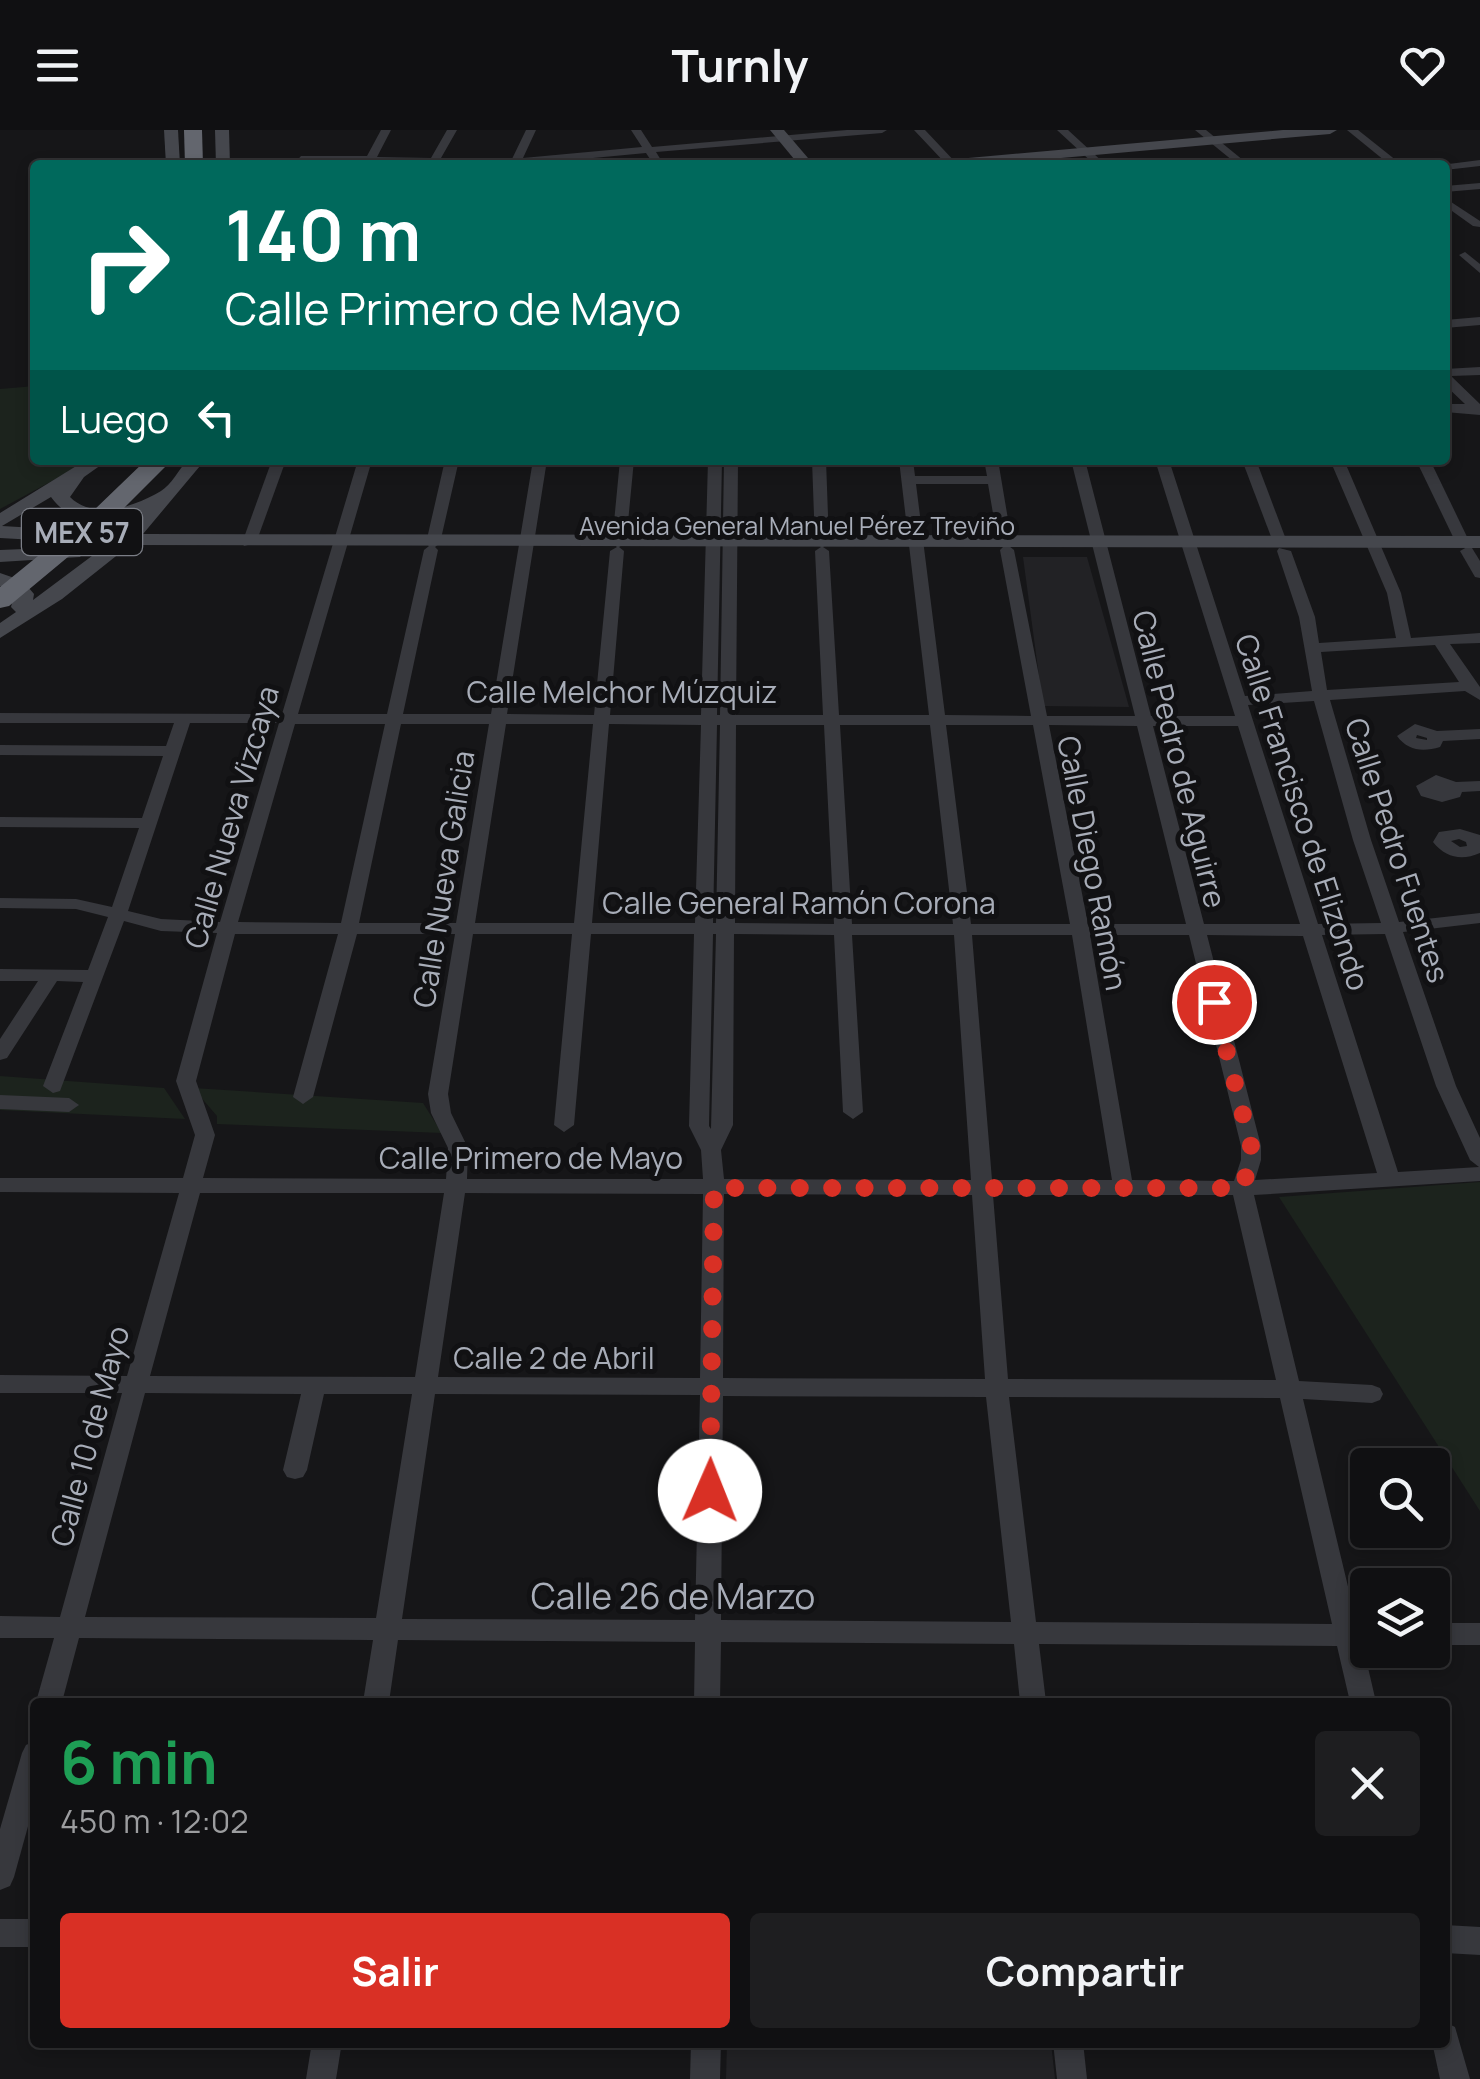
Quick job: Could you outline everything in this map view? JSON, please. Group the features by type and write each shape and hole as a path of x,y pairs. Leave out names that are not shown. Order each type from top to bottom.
{"highway":[{"path":"193,130 194,160"},
{"path":"211,160 212,130"},
{"name":"MEX 57","path":"0,580 84,514 134,465"},
{"name":"MEX 57","path":"0,600 101,517 155,465"}],"main road":[{"path":"171,130 173,160"},
{"path":"222,130 223,160"},
{"path":"990,160 1330,130"},
{"path":"781,134 803,160"},
{"path":"0,521 92,465"},
{"path":"0,632 121,546 192,465"},
{"path":"77,474 60,492 60,498 78,511 132,511 174,489"},
{"path":"0,511 28,502"},
{"path":"146,522 150,534 172,542"},
{"path":"0,532 121,546"},
{"name":"Avenida General Manuel Pérez Treviño","path":"121,546 248,542 339,546"},
{"path":"5,554 121,546"},
{"name":"Avenida General Manuel Pérez Treviño","path":"121,546 1472,547"},
{"path":"0,580 16,585 25,601 0,623"}],"street":[{"path":"369,160 386,130"},
{"path":"435,160 452,130"},
{"path":"516,160 531,130"},
{"path":"636,130 656,160"},
{"path":"546,160 781,134 882,130"},
{"path":"918,130 944,160"},
{"path":"1062,130 1095,160"},
{"path":"1200,130 1238,160"},
{"path":"1352,130 1391,160"},
{"path":"303,160 337,160"},
{"path":"1450,166 1480,163"},
{"path":"1450,190 1478,187"},
{"path":"1450,205 1477,224"},
{"path":"1465,255 1480,270"},
{"path":"1463,325 1480,342"},
{"path":"1450,375 1480,371"},
{"path":"1450,381 1479,409"},
{"path":"1450,408 1479,409"},
{"path":"248,542 277,465"},
{"name":"Calle Nueva Vizcaya","path":"191,1188 204,1126 186,1090 186,1081 363,465"},
{"path":"303,1097 350,928 451,465"},
{"name":"Calle Nueva Galicia","path":"377,1698 456,1186 458,1148 438,1094 539,465"},
{"path":"564,1125 626,465"},
{"path":"714,465 721,547"},
{"path":"707,1698 714,1188 711,1150 699,1126 702,929 708,718 719,633 721,547 731,465"},
{"path":"819,465 853,1112"},
{"path":"906,465 963,931 996,1388 1033,1698"},
{"name":"Calle Diego Ramón","path":"993,465 1036,718 1080,930 1123,1186"},
{"name":"Calle Pedro de Aguirre","path":"1079,465 1251,1146 1242,1188"},
{"name":"Calle Francisco de Elizondo","path":"1163,465 1390,1180"},
{"name":"Calle Pedro Fuentes","path":"1251,465 1314,648 1320,694 1392,928 1446,1086 1480,1160"},
{"path":"1339,465 1399,606 1404,642"},
{"path":"1426,465 1472,547 1480,574"},
{"path":"908,480 995,480"},
{"path":"711,1150 723,1126 728,718 719,633"},
{"path":"1314,648 1480,638"},
{"path":"1439,640 1474,691"},
{"path":"1238,700 1474,691"},
{"name":"Calle Melchor Múzquiz","path":"0,718 1244,721"},
{"path":"53,1086 119,912 184,718"},
{"path":"1436,736 1480,734"},
{"path":"0,750 172,751"},
{"path":"1454,787 1480,786"},
{"path":"705,819 727,818"},
{"path":"0,822 146,824"},
{"name":"Calle General Ramón Corona","path":"0,903 76,904 161,925 227,928 1312,930 1392,928 1480,918"},
{"path":"0,975 94,976"},
{"path":"0,1054 50,976"},
{"path":"0,1102 69,1105"},
{"name":"Calle Primero de Mayo","path":"0,1185 1242,1188 1480,1174"},
{"name":"Calle 10 de Mayo","path":"50,1698 191,1188"},
{"path":"1242,1188 1289,1388 1350,1610"},
{"name":"Calle 2 de Abril","path":"0,1384 1289,1388 1372,1394"},
{"path":"295,1470 315,1385"},
{"name":"Calle 26 de Marzo","path":"0,1627 1350,1635"},
{"path":"1450,1634 1480,1634"},
{"path":"1360,1668 1363,1698"},
{"path":"0,1877 30,1771"},
{"path":"0,1933 30,1934"},
{"path":"1450,1940 1480,1941"},
{"path":"321,2079 326,2048"},
{"path":"705,2079 706,2048"},
{"path":"1069,2048 1072,2079"},
{"path":"1448,2048 1455,2079"}],"shaded area":[{"path":"30,386 30,465 82,465 0,509 0,389"},
{"path":"1023,557 1087,557 1129,707 1043,706"},
{"path":"0,1076 164,1088 185,1119 0,1110"},
{"path":"193,1088 423,1103 442,1133 217,1124 217,1116"},
{"path":"1480,1182 1480,1511 1450,1464 1450,1448 1440,1448 1279,1197"},
{"path":"727,2048 1052,2048 1055,2079 726,2079"}],"route":[{"path":"710,1491 714,1188 1242,1188 1251,1146 1214,1002"}]}
